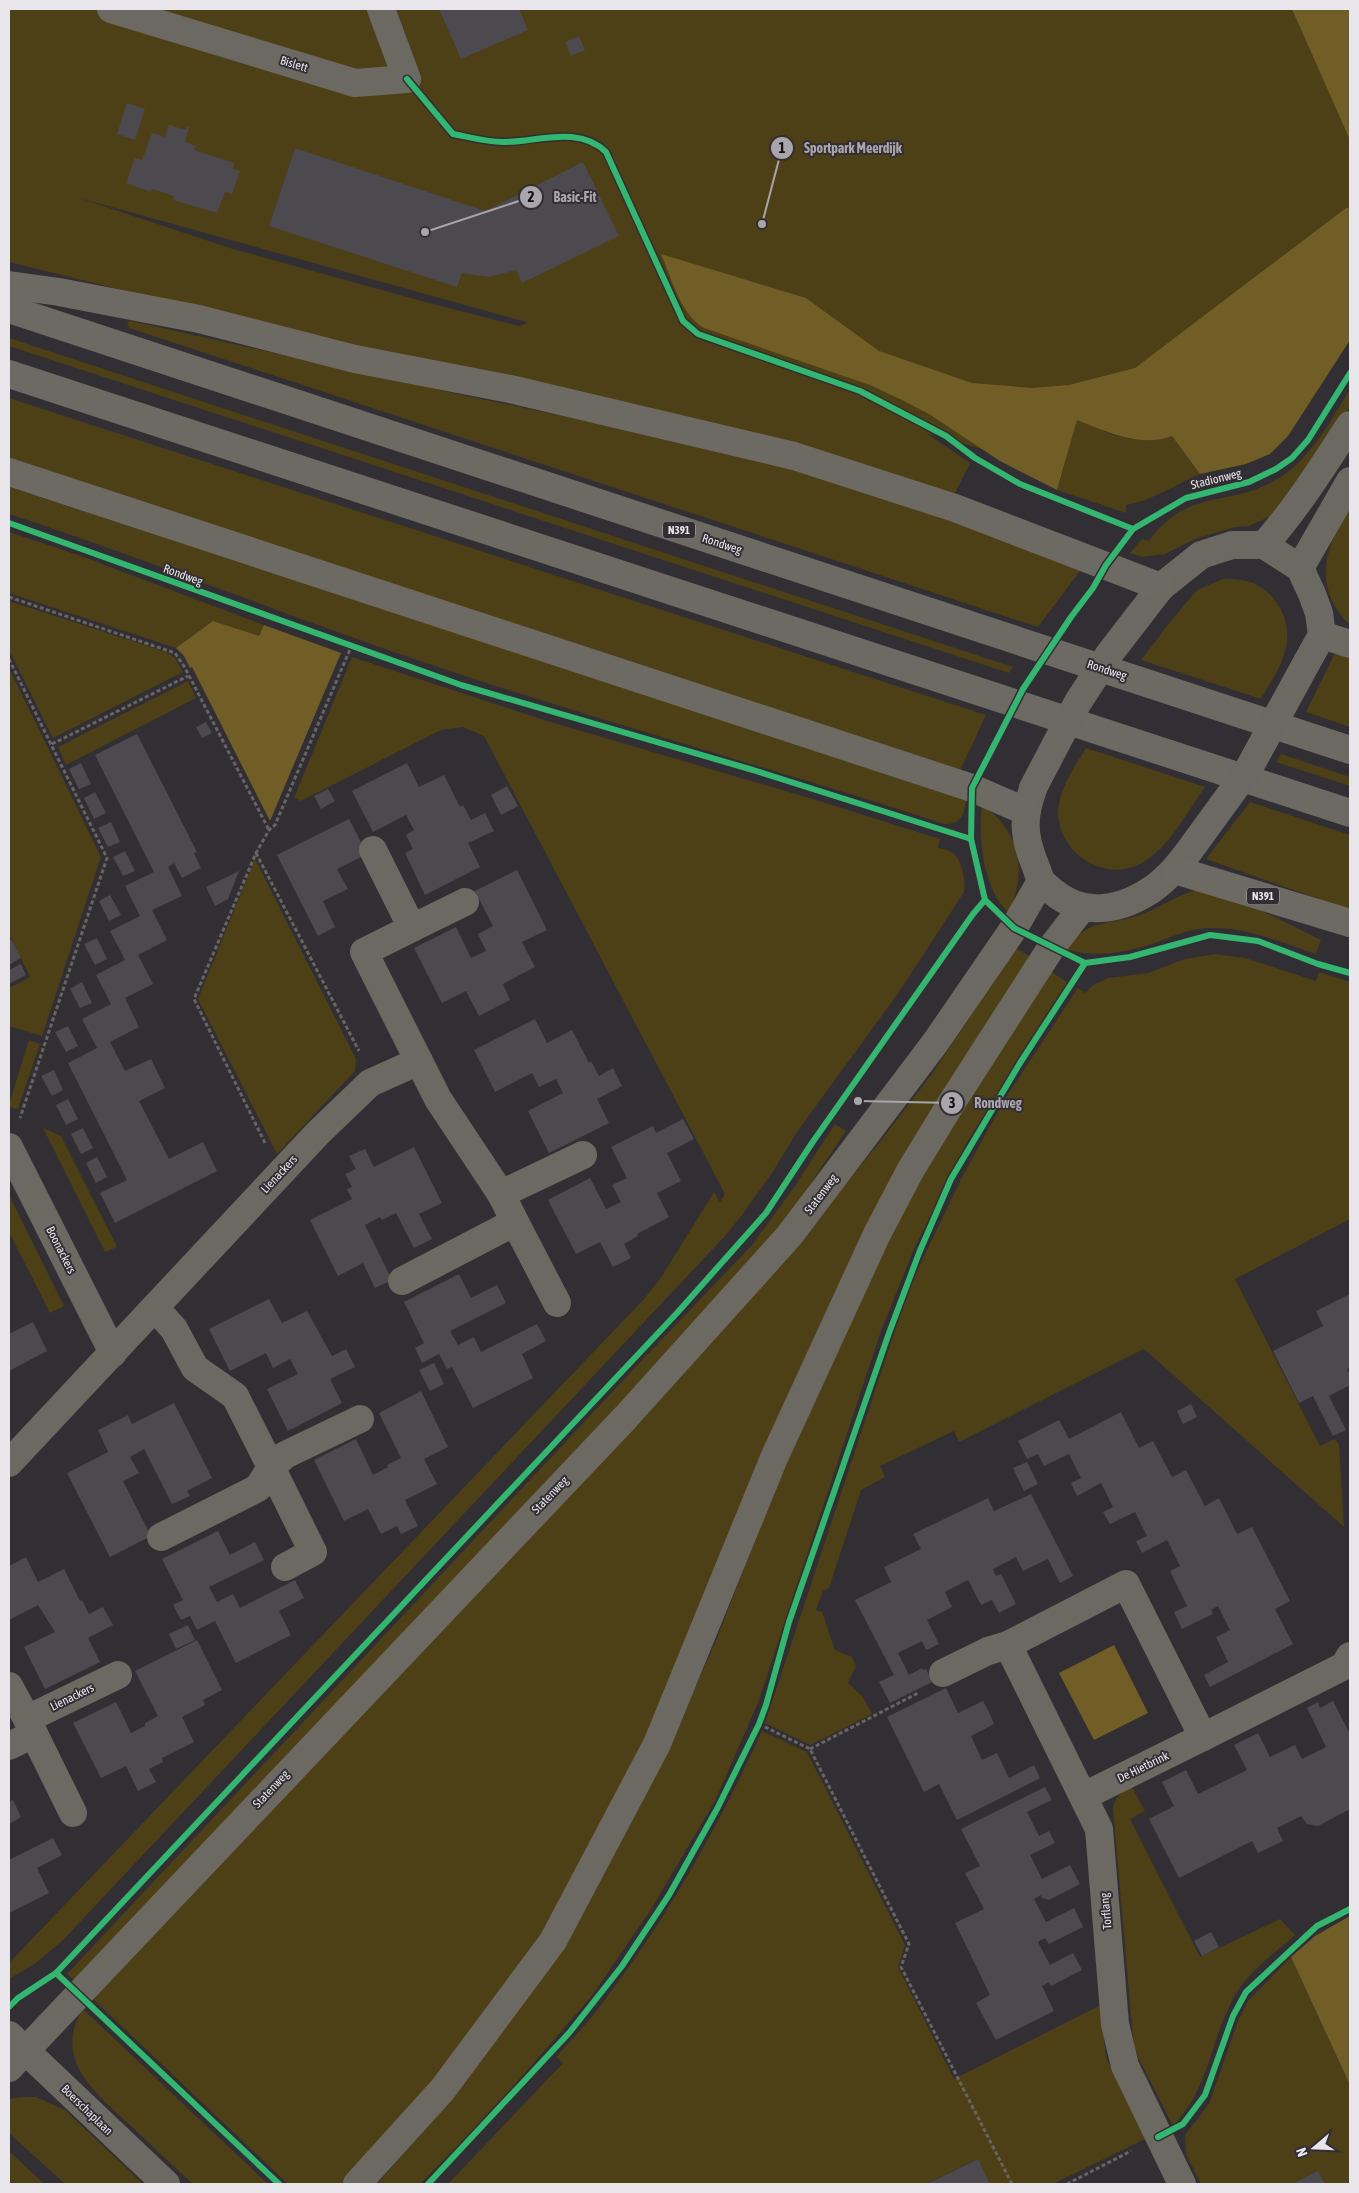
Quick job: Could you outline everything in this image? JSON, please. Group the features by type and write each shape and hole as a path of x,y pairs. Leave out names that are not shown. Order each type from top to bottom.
{"main road":[{"path":"9,285 59,292 199,319 355,359 510,389 794,456 955,508 1161,587"},
{"name":"Rondweg","path":"9,309 1350,750"},
{"path":"9,374 1350,813"},
{"path":"9,472 972,788 1029,800"},
{"path":"1322,635 1350,644"},
{"name":"N391","path":"1175,870 1350,923"}],"street":[{"name":"Bislett","path":"111,9 355,83 407,79 382,9"},
{"path":"1264,545 1282,525 1317,478 1350,424"},
{"path":"1300,568 1350,481"},
{"path":"1232,544 1264,545 1300,568 1319,613 1322,635 1248,770 1175,870 1151,890 1127,903 1111,908 1082,908 1061,898 1041,881 1027,843 1029,800 1078,702 1110,653 1161,587 1201,555 1232,544"},
{"path":"373,850 412,928"},
{"name":"Statenweg","path":"14,2051 626,1417 789,1236 935,1043 1014,928 1041,881"},
{"path":"464,902 364,952 438,1099 501,1194 558,1303"},
{"path":"357,2184 443,2089 553,1941 657,1744 774,1458 877,1234 910,1171 962,1087 1051,948 1082,908"},
{"name":"Lienackers","path":"9,1463 279,1173 370,1082 419,1061"},
{"name":"Boonackers","path":"13,1136 113,1353"},
{"path":"501,1194 583,1154"},
{"path":"402,1281 515,1222"},
{"path":"155,1308 174,1329 195,1368 235,1396 313,1552 285,1567"},
{"path":"161,1537 258,1488 270,1467 285,1456 360,1419"},
{"path":"943,1673 988,1651 1008,1645 1126,1584 1202,1737 1344,1666 1350,1656"},
{"name":"Torflang","path":"1008,1645 1099,1829 1115,2024 1126,2066 1158,2137 1182,2184"},
{"name":"Lienackers","path":"9,1746 30,1727 118,1675"},
{"path":"9,1686 73,1813"},
{"name":"De Hietbrink","path":"1084,1796 1202,1737"},
{"name":"Boerschaplaan","path":"14,2051 166,2184"}],"path":[{"path":"9,597 175,653 269,830"},
{"path":"342,643 360,650"},
{"path":"279,1173 194,999 256,852 269,830 275,825 351,647"},
{"path":"9,659 107,858 13,1136"},
{"path":"52,744 188,676"},
{"path":"256,852 361,1056 370,1082"},
{"path":"810,1749 939,1683 943,1673"},
{"path":"754,1733 760,1721 810,1749 909,1944 901,1967 1012,2184"},
{"path":"1067,2184 1158,2137"}],"shaded area":[{"path":"9,9 1350,9 1350,270 1103,431 1137,440 1155,440 1172,436 1200,474 1155,496 1126,505 1126,513 1057,490 1069,449 1039,465 926,433 970,463 954,495 9,262","holes":["79,198 526,322 519,326 233,249"]},
{"path":"1292,9 1350,9 1350,140"},
{"path":"1346,208 1350,208 1350,340 1288,436 1270,454 1246,464 1200,474 1172,436 1148,440 1124,437 1077,420 1057,490 1000,461 929,414 870,385 704,328 696,322 683,305 661,254 806,298 879,351 972,383 1032,388 1069,385 1135,368"},
{"path":"131,321 467,396 692,443 842,482 1083,567 1038,627 129,328 127,322"},
{"path":"9,338 1013,667 1009,673 9,346"},
{"path":"1350,389 1350,407 1271,516 1249,526 1235,527 1195,539 1165,554 1142,557 1130,553 1142,539 1149,541 1164,524 1178,513 1193,505 1241,494 1276,480 1288,472 1318,439"},
{"path":"9,398 986,715 959,773 9,462"},
{"path":"9,487 966,798 965,809 959,820 950,824 944,824 438,667 9,514"},
{"path":"1350,507 1350,625 1338,611 1330,596 1326,581 1326,566 1334,537"},
{"path":"9,532 81,556 264,625 259,636 213,621 176,648 9,593"},
{"path":"1223,579 1246,581 1262,588 1276,601 1285,618 1287,637 1282,661 1261,699 1141,660 1197,590"},
{"path":"9,601 166,652 175,658 183,672 53,738 9,650"},
{"path":"213,621 259,636 264,625 341,653 270,821 192,667 190,668 184,656 176,648"},
{"path":"1335,653 1350,657 1350,727 1306,712"},
{"path":"352,657 544,720 816,800 940,839 938,848 951,852 959,861 964,877 964,892 899,992 797,1132 772,1173 725,1236 63,1940 36,1963 9,1979 9,1963 645,1298 662,1276 714,1192 720,1202 725,1194 484,736 463,727 441,730 301,801 294,798"},
{"path":"9,668 101,857 42,1036 9,1026 9,988 30,977 9,934"},
{"path":"188,681 196,698 66,765 58,747"},
{"path":"1086,748 1205,787 1169,839 1142,863 1113,870 1098,867 1074,851 1065,839 1060,826 1058,811 1061,794"},
{"path":"1281,754 1350,777 1350,786 1276,762"},
{"path":"1250,802 1350,835 1350,910 1206,859"},
{"path":"982,805 995,815 1005,827 1017,854 1019,868 1018,883 1008,913 993,890 984,862 981,833"},
{"path":"255,859 356,1059 355,1071 277,1154 198,999"},
{"path":"1198,890 1250,905 1321,940 1316,954 1243,931 1213,928 1188,931 1147,946 1112,953 1088,954 1065,949 1074,939 1090,927 1137,916 1182,895"},
{"path":"1016,948 1032,958 1004,1001 693,1645 625,1780 542,1932 481,2021 347,2184 288,2184 92,1998 813,1224 883,1138 934,1071"},
{"path":"1215,954 1245,958 1316,981 1319,972 1350,982 1350,1219 1235,1279 1320,1446 1335,1439 1339,1445 1344,1527 1144,1349 959,1442 954,1431 880,1466 885,1477 861,1490 829,1588 823,1591 816,1610 822,1612 835,1650 852,1657 856,1666 848,1683 863,1697 872,1714 810,1745 765,1723 909,1288 961,1179 1006,1097 1078,988 1085,993 1093,985 1108,978 1148,973 1185,959"},
{"path":"1050,971 1067,982 966,1144 914,1249 881,1331 758,1703 715,1801 650,1911 591,1997 491,2112 420,2184 377,2184 419,2136 494,2040 665,1755 715,1643 808,1405 923,1172"},
{"path":"29,1040 40,1044 18,1109 9,1107 9,1104"},
{"path":"835,1124 846,1131 771,1242 562,1467 75,1981 67,1974 752,1245 793,1189"},
{"path":"43,1128 61,1136 117,1247 105,1252"},
{"path":"9,1195 64,1306 50,1313 9,1232"},
{"path":"1114,1645 1148,1713 1094,1740 1059,1673"},
{"path":"762,1731 807,1752 905,1945 898,1967 954,2079 1101,2005 1106,2058 1147,2138 1053,2184 990,2184 977,2159 927,2184 448,2184 563,2063 556,2057 591,2018 625,1973 669,1907 709,1838"},
{"path":"1132,1787 1145,1811 1130,1819 1200,1957 1280,1919 1295,1935 1247,1978 1235,1995 1226,2012 1203,2078 1186,2110 1173,2126 1134,2049 1113,1809 1119,1795"},
{"path":"1350,1916 1350,2085 1291,1957 1315,1936"},
{"path":"1291,1957 1350,2085 1350,2184 1325,2184 1318,2171 1292,2184 1201,2184 1186,2154 1185,2135 1209,2104 1238,2021 1248,2001"},
{"path":"83,2009 268,2184 193,2184 105,2101 82,2075 75,2060 72,2044 74,2027"},
{"path":"36,2097 65,2110 143,2184 65,2184 9,2133 9,2099"},
{"path":"9,2151 44,2184 9,2184"}],"building":[{"path":"439,9 519,9 528,30 461,59"},
{"path":"579,36 585,50 571,56 565,42"},
{"path":"127,103 145,109 135,140 117,134"},
{"path":"169,125 186,130 187,126 189,127 185,142 196,146 194,150 234,163 233,169 240,171 232,194 225,192 217,213 173,200 174,196 152,189 151,192 126,183 135,158 142,160 152,133 165,137"},
{"path":"295,148 482,210 487,210 583,162 619,236 522,283 516,270 489,277 462,273 457,287 269,226"},
{"path":"206,722 212,733 202,738 196,727"},
{"path":"137,734 197,852 194,853 201,868 182,878 174,863 168,867 182,896 152,910 167,940 138,955 153,984 125,998 139,1027 110,1042 125,1071 151,1059 165,1088 139,1101 169,1159 203,1142 217,1171 115,1223 100,1193 127,1180 68,1063 97,1048 82,1019 111,1004 96,975 125,960 110,931 140,916 125,886 154,872 95,755"},
{"path":"81,763 91,784 79,789 69,769"},
{"path":"407,763 419,787 444,775 460,807 463,805 471,820 485,813 494,831 468,843 480,867 425,895 405,853 413,849 406,835 414,830 406,815 373,832 352,791"},
{"path":"507,786 518,806 501,815 491,795"},
{"path":"328,789 335,801 321,809 314,796"},
{"path":"95,792 106,813 94,819 84,798"},
{"path":"349,819 367,854 337,869 348,889 323,901 335,927 318,936 277,855"},
{"path":"111,822 120,842 108,847 98,828"},
{"path":"125,851 135,871 123,876 113,857"},
{"path":"517,870 547,930 522,942 535,967 503,984 510,1000 479,1016 466,991 442,1003 414,948 456,927 471,958 486,951 478,934 493,926 475,891"},
{"path":"239,871 228,899 215,906 206,887"},
{"path":"110,895 121,915 109,921 99,901"},
{"path":"97,938 107,959 95,965 84,944"},
{"path":"11,939 21,958 9,965 9,940"},
{"path":"21,964 26,975 9,984 9,970"},
{"path":"82,982 92,1003 80,1008 70,989"},
{"path":"535,1019 547,1043 572,1030 589,1063 591,1061 599,1076 613,1068 622,1086 597,1099 609,1123 549,1153 528,1111 563,1093 556,1079 539,1087 532,1073 495,1092 474,1050"},
{"path":"68,1026 78,1046 66,1052 55,1032"},
{"path":"54,1070 63,1090 52,1096 41,1076"},
{"path":"68,1099 78,1119 66,1125 56,1105"},
{"path":"683,1119 694,1139 667,1153 681,1181 657,1193 669,1217 637,1234 638,1236 624,1244 631,1258 613,1267 600,1242 576,1254 548,1200 590,1178 606,1209 621,1202 612,1185 627,1178 611,1147 653,1126 656,1133"},
{"path":"83,1128 93,1148 81,1154 71,1134"},
{"path":"414,1147 442,1203 419,1214 432,1239 414,1248 396,1213 382,1220 380,1217 365,1225 392,1280 375,1288 363,1263 338,1276 310,1220 352,1199 347,1189 352,1187 345,1174 356,1169 349,1156 365,1149 374,1167"},
{"path":"97,1157 107,1177 96,1183 86,1163"},
{"path":"459,1274 471,1298 497,1285 506,1303 450,1331 458,1345 474,1337 481,1352 537,1324 546,1341 522,1354 533,1378 473,1408 452,1367 447,1369 439,1354 422,1363 415,1348 424,1343 404,1302"},
{"path":"1350,1294 1350,1367 1347,1369 1350,1375 1350,1385 1329,1396 1346,1430 1333,1436 1313,1396 1299,1403 1273,1351 1323,1326 1316,1311"},
{"path":"269,1299 282,1323 307,1311 332,1356 346,1349 355,1367 330,1379 342,1403 288,1431 267,1389 298,1374 290,1359 273,1368 266,1353 230,1371 209,1329"},
{"path":"33,1322 47,1351 9,1371 9,1334"},
{"path":"434,1363 444,1384 430,1391 419,1370"},
{"path":"421,1391 448,1447 424,1459 437,1484 405,1500 418,1526 401,1534 397,1526 381,1534 368,1509 344,1521 314,1460 356,1439 373,1475 388,1467 387,1465 401,1458 379,1413"},
{"path":"174,1403 212,1478 187,1491 190,1496 172,1504 144,1449 130,1457 139,1473 123,1481 151,1536 110,1557 67,1473 108,1452 98,1430 128,1415 132,1424"},
{"path":"1191,1404 1197,1417 1183,1424 1177,1411"},
{"path":"1121,1412 1139,1448 1153,1441 1172,1477 1186,1470 1205,1506 1219,1498 1237,1534 1252,1527 1290,1601 1275,1609 1293,1644 1210,1687 1204,1675 1228,1662 1216,1637 1230,1630 1218,1606 1211,1610 1213,1614 1182,1629 1174,1612 1187,1606 1170,1571 1180,1566 1167,1540 1142,1553 1136,1541 1147,1536 1135,1512 1110,1524 1103,1512 1113,1507 1101,1483 1077,1496 1071,1483 1081,1478 1069,1454 1044,1466 1038,1454 1027,1459 1018,1441 1059,1420 1069,1439"},
{"path":"1027,1462 1038,1484 1024,1491 1013,1468"},
{"path":"1031,1494 1073,1576 1060,1583 1048,1559 1023,1571 1016,1557 993,1569 996,1576 1001,1574 1016,1604 999,1613 992,1600 981,1605 968,1580 945,1592 952,1607 927,1620 939,1644 926,1650 922,1641 898,1653 909,1675 922,1668 923,1670 926,1669 932,1682 890,1703 879,1682 894,1675 855,1600 891,1582 884,1567 921,1549 913,1534 988,1498 994,1511"},
{"path":"218,1531 230,1555 255,1542 264,1560 209,1587 217,1602 233,1594 240,1608 295,1580 304,1598 279,1611 291,1635 236,1663 215,1621 197,1630 190,1616 181,1620 173,1605 183,1600 162,1559"},
{"path":"26,1557 38,1582 64,1569 80,1601 82,1600 89,1614 103,1607 113,1625 88,1638 100,1662 45,1689 24,1647 55,1632 38,1605 9,1620 9,1566"},
{"path":"188,1625 195,1640 176,1649 169,1634"},
{"path":"197,1640 222,1690 203,1700 205,1705 182,1717 194,1742 162,1758 163,1762 149,1769 156,1782 138,1791 126,1766 101,1778 73,1723 116,1702 131,1733 145,1726 145,1723 158,1716 135,1671"},
{"path":"946,1688 958,1713 983,1701 989,1712 994,1724 971,1736 982,1760 997,1753 1009,1778 1034,1765 1040,1778 957,1820 939,1784 924,1792 887,1717"},
{"path":"1333,1701 1350,1734 1350,1809 1318,1826 1307,1824 1301,1816 1277,1828 1283,1841 1258,1853 1252,1841 1179,1878 1149,1819 1174,1806 1162,1782 1186,1770 1198,1794 1247,1770 1234,1745 1258,1733 1270,1757 1295,1745 1302,1759 1326,1747 1307,1708 1318,1702 1320,1708"},
{"path":"1045,1787 1052,1800 1027,1812 1039,1836 1049,1831 1055,1843 1030,1855 1042,1879 1070,1865 1080,1884 1049,1900 1042,1898 1041,1895 1034,1899 1046,1922 1074,1908 1083,1927 1049,1944 1045,1938 1038,1942 1050,1965 1073,1953 1082,1970 1051,1986 1049,1982 1042,1986 1054,2011 996,2040 976,2003 990,1995 955,1923 984,1909 965,1873 980,1866 961,1829"},
{"path":"13,1800 21,1817 9,1824 9,1802"},
{"path":"53,1838 62,1855 37,1868 49,1893 9,1913 9,1860"},
{"path":"1211,1932 1219,1947 1202,1956 1194,1941"},
{"path":"978,2159 990,2184 927,2184"},
{"path":"1318,2171 1325,2184 1292,2184"}],"cycle path":[{"path":"407,79 453,134 503,142 570,137 583,139 595,144 606,152 683,321 698,334 860,391 946,436 975,458 1020,484 1133,529"},
{"name":"Stadionweg","path":"1350,373 1308,440 1292,458 1276,469 1249,482 1186,498 1133,529 1106,565 1093,588 1071,617 1023,689 972,788 971,839 985,900 1014,928 1085,963 1130,957 1210,935 1258,941 1318,964 1350,973"},
{"path":"9,523 461,685 753,770 971,839"},
{"path":"9,2007 18,1998 56,1973 677,1313 766,1213 812,1143 973,914 985,900"},
{"path":"428,2184 569,2033 622,1966 669,1895 717,1809 759,1724 789,1622 889,1333 919,1253 951,1179 1020,1063 1085,963"},
{"path":"1158,2137 1183,2124 1205,2095 1233,2016 1246,1992 1317,1926 1350,1909"},
{"path":"56,1973 279,2184"}],"place":[{"name":"Sportpark Meerdijk","path":"762,224"},
{"name":"Basic-Fit","path":"425,232"},
{"name":"Rondweg","path":"858,1101"}]}
